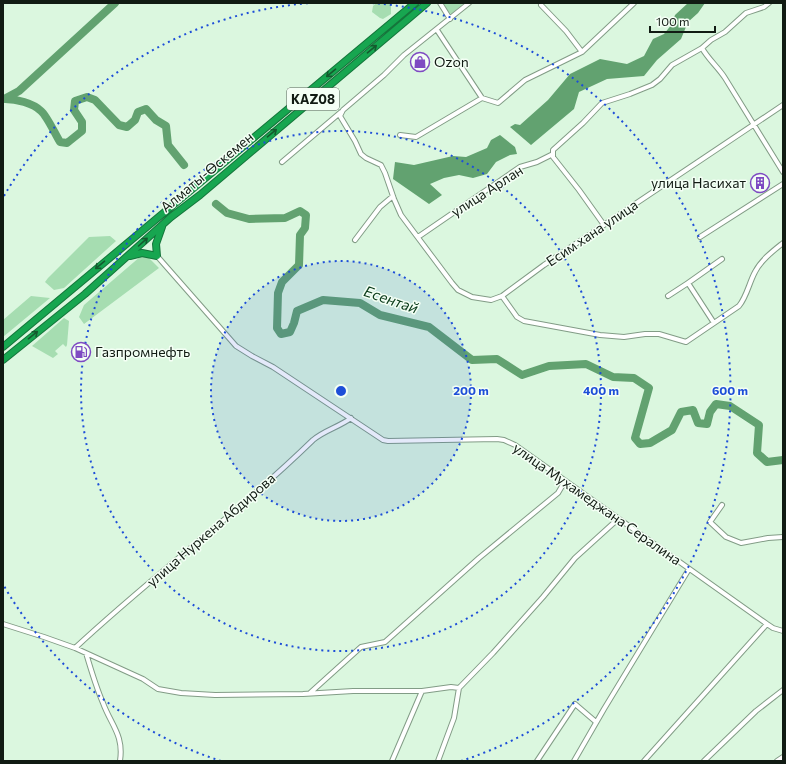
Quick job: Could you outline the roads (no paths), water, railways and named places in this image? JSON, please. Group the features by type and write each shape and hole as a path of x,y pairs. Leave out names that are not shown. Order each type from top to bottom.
{"highway":[{"name":"Алматы-Өскемен","path":"3,347 415,3"},
{"name":"Алматы-Өскемен","path":"3,360 85,294 163,224 200,195 427,3"},
{"path":"124,259 142,253 157,256 156,244 163,224"}],"street":[{"path":"440,3 450,19"},
{"path":"282,162 384,75 404,55 469,3"},
{"path":"437,30 482,98 498,103 524,80 582,52 634,3"},
{"name":"улица Арлан","path":"418,237 520,167 537,162 553,154 552,150 583,123 602,103 652,85 660,79 672,65 702,48 711,40 725,32 746,13 764,7 769,3"},
{"path":"541,5 566,31 582,52"},
{"path":"702,48 705,54 718,68 783,172"},
{"path":"400,135 416,137 482,98"},
{"name":"Есим хана улица","path":"502,296 544,265 783,105"},
{"path":"343,110 340,116 361,154 381,165 401,215 458,290 472,297 483,299 492,300 502,296 517,317 524,321 600,335 624,337 658,334 686,342 739,306 755,271 771,252 783,243"},
{"path":"553,154 553,157 604,225"},
{"path":"700,237 783,184"},
{"path":"355,240 380,207 393,196"},
{"name":"улица Мухамеджана Сералина","path":"157,256 236,346 273,367 383,440 388,442 497,439 504,440 515,445 767,624 773,628 783,631"},
{"path":"668,296 722,259"},
{"path":"688,283 714,323"},
{"name":"улица Нуркена Абдирова","path":"75,648 179,557 245,502 313,440 322,433 333,429 351,418"},
{"path":"310,693 361,647 385,642 479,558 558,492 565,481"},
{"path":"722,505 710,522 726,537 740,543 783,537"},
{"path":"438,761 454,718 459,688 493,653 575,558 618,519"},
{"path":"574,761 596,722 690,569"},
{"path":"3,624 75,648 143,679 158,688 181,693 215,695 353,691 422,692 451,687 459,688"},
{"path":"644,761 767,624"},
{"path":"86,653 103,704 119,736 121,752 120,761"},
{"path":"704,761 756,711 783,690"},
{"path":"392,761 422,692"},
{"path":"537,761 575,704 596,722"},
{"path":"777,761 783,757"}],"waterway":[{"path":"6,98 19,91 115,3"},
{"name":"Есентай","path":"5,99 24,102 38,108 46,117 60,142 67,143 82,131 82,122 74,110 75,101 87,97 95,100 119,125 127,127 135,120 138,112 146,109 156,120 166,126 168,145 184,165"},
{"name":"Есентай","path":"216,204 227,213 249,219 285,218 300,211 306,215 305,228 300,235 299,265 282,282 278,293 277,328 281,334 290,332 297,311 323,300 360,303 380,315 429,327 472,360 497,359 522,375 549,366 586,364 613,377 634,378 649,388 635,438 640,444 650,443 672,430 681,412 693,410 698,423 707,424 710,412 716,404 730,406 759,425 757,453 767,462 783,460"}],"place":[{"name":"Ozon","path":"420,62"},
{"name":"улица Насихат","path":"760,183"},
{"name":"Газпромнефть","path":"81,352"}]}
